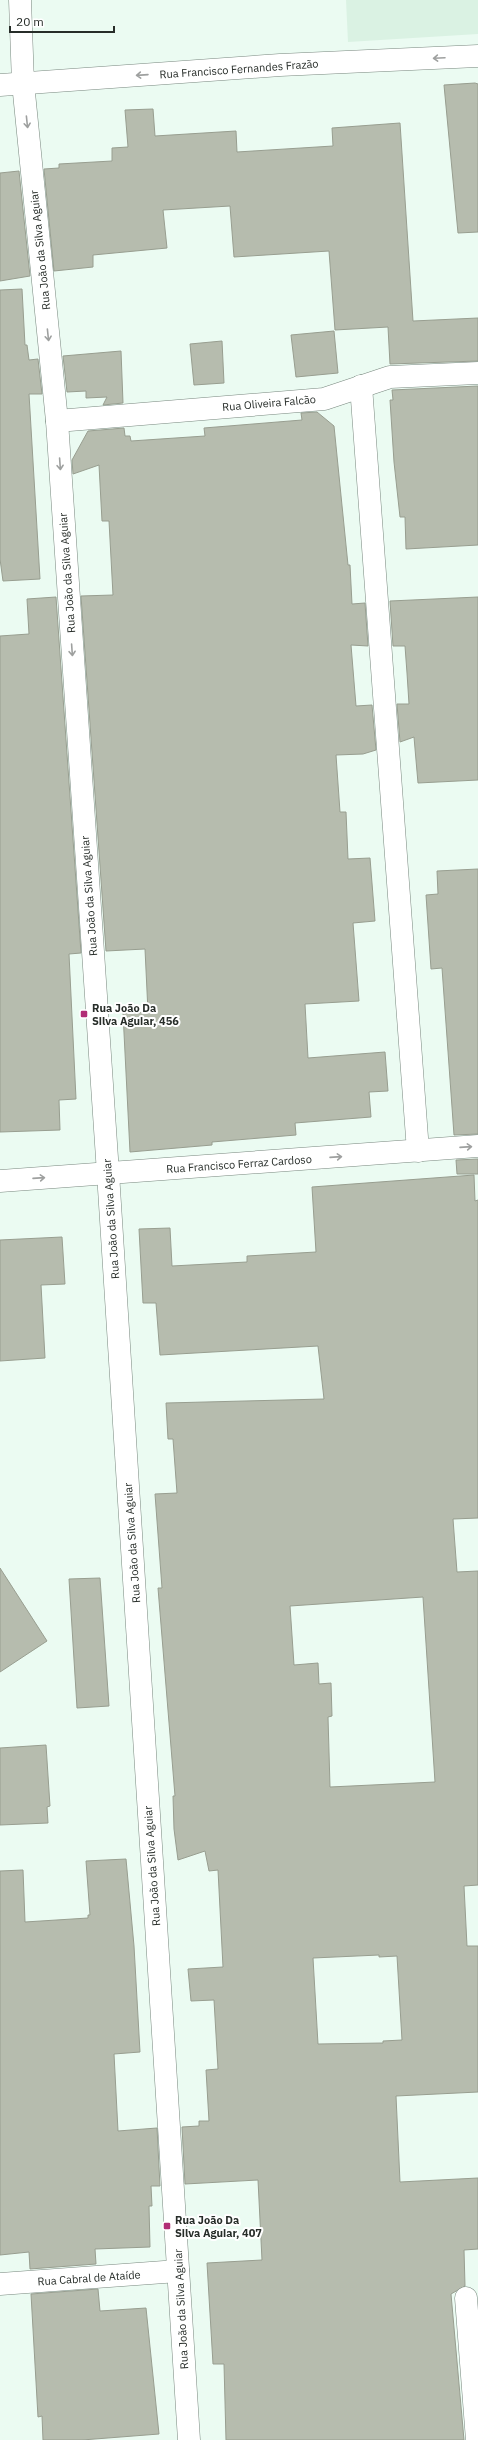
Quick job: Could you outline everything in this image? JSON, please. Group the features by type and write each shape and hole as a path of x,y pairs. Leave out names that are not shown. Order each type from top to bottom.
{"street":[{"name":"Rua João da Silva Aguiar","path":"20,0 23,83 57,421 108,1173 189,2440"},
{"name":"Rua Francisco Fernandes Frazão","path":"0,85 280,66 478,56"},
{"name":"Rua Oliveira Falcão","path":"57,421 324,399 344,394 361,386 390,377 478,373"},
{"path":"361,386 418,1151"},
{"name":"Rua Francisco Ferraz Cardoso","path":"0,1181 478,1146"},
{"name":"Rua Cabral de Ataíde","path":"0,2284 178,2271"},
{"path":"466,2298 477,2440"}],"shaded area":[{"path":"346,0 478,0 478,34 348,42"}],"building":[{"path":"478,84 478,232 458,233 444,85"},
{"path":"153,109 155,136 236,131 237,152 333,146 332,128 400,123 413,321 478,318 478,361 390,364 388,327 335,330 329,251 234,257 230,206 163,210 167,248 93,255 93,267 54,271 44,169 59,168 59,164 112,161 112,148 128,147 125,110"},
{"path":"19,171 30,276 0,281 0,173"},
{"path":"22,289 25,345 27,345 29,360 38,359 42,394 29,394 40,579 3,581 0,559 0,290"},
{"path":"334,331 338,373 296,377 291,335"},
{"path":"222,341 224,383 194,385 190,344"},
{"path":"121,351 123,403 103,405 107,397 86,398 86,391 67,392 63,356"},
{"path":"478,386 478,545 406,549 405,517 400,517 394,462 390,400 393,400 392,390"},
{"path":"317,412 334,426 348,565 350,565 352,604 365,603 368,646 351,645 356,706 372,705 376,750 363,754 336,755 340,812 346,812 348,859 370,858 375,921 353,923 359,1001 305,1004 308,1058 385,1052 388,1091 369,1092 371,1117 295,1123 296,1135 212,1142 212,1145 130,1152 123,1013 148,1012 145,949 106,951 81,596 113,595 109,521 102,521 99,465 73,474 72,460 88,431 124,428 125,436 130,436 131,441 205,436 204,428 302,420 301,413"},
{"path":"56,597 81,953 69,954 76,1099 59,1100 60,1130 0,1132 0,636 29,634 27,599"},
{"path":"478,597 478,780 418,783 414,737 400,742 397,704 409,704 407,673 405,646 393,646 390,601"},
{"path":"478,869 478,1134 454,1135 442,968 431,969 426,895 438,894 437,871"},
{"path":"478,1159 478,1174 457,1174 456,1160"},
{"path":"474,1175 475,1201 478,1200 478,1518 453,1519 457,1572 478,1571 478,1885 464,1886 467,1946 478,1946 478,2092 396,2096 400,2182 478,2178 478,2249 464,2250 465,2286 451,2294 464,2440 226,2440 224,2364 213,2364 207,2263 262,2260 258,2180 185,2184 182,2127 199,2126 199,2121 209,2121 206,2070 218,2069 214,2000 191,2001 188,1969 223,1967 218,1870 209,1871 205,1851 178,1860 174,1829 173,1796 175,1796 158,1588 162,1588 155,1494 177,1493 173,1439 168,1439 166,1403 324,1399 318,1346 160,1355 156,1303 143,1303 139,1229 170,1228 172,1266 247,1262 247,1256 316,1252 312,1187","holes":["423,1597 435,1782 330,1787 328,1717 332,1716 331,1683 319,1684 318,1663 294,1665 290,1606","379,1955 379,1957 397,1956 402,2040 383,2041 383,2043 318,2044 313,1958"]},
{"path":"62,1237 65,1284 41,1285 45,1358 0,1361 0,1240"},
{"path":"0,1568 47,1641 0,1672"},
{"path":"100,1578 109,1706 77,1708 69,1579"},
{"path":"46,1745 50,1806 47,1807 48,1823 0,1825 0,1748"},
{"path":"126,1859 134,1946 140,2052 114,2054 118,2131 157,2128 160,2186 151,2186 152,2206 149,2206 150,2247 95,2249 96,2264 30,2269 29,2252 0,2255 0,1871 23,1870 25,1922 88,1918 88,1915 90,1915 86,1861"},
{"path":"98,2289 100,2311 146,2308 159,2434 82,2440 43,2440 42,2416 38,2417 31,2294"}],"place":[{"name":"Rua João Da Silva Aguiar, 456","path":"84,1014"},
{"name":"Rua João Da Silva Aguiar, 407","path":"167,2226"}]}
